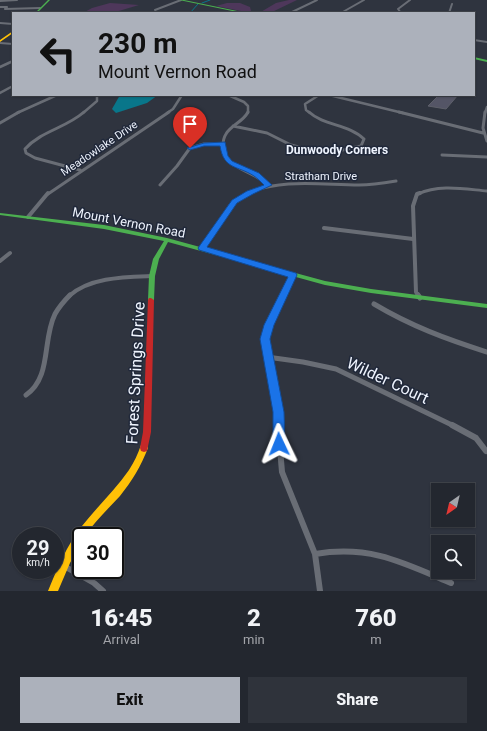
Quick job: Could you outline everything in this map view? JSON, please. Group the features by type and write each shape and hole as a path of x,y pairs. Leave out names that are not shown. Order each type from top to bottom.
{"street":[{"path":"0,1 17,0"},
{"path":"0,7 7,7 5,9 38,11 49,0"},
{"path":"155,10 181,0 241,12"},
{"path":"292,12 317,0"},
{"path":"343,12 364,0"},
{"path":"400,12 398,8 410,0"},
{"path":"450,12 452,4"},
{"path":"0,23 12,24"},
{"path":"0,42 12,33"},
{"path":"475,40 487,42"},
{"path":"0,42 12,44"},
{"path":"475,58 487,61"},
{"path":"0,67 12,61"},
{"path":"0,93 11,86"},
{"path":"0,123 23,110 56,96"},
{"path":"80,170 59,163 31,158 26,153 25,149 33,140 75,120 97,101 97,96"},
{"name":"Meadowlake Drive","path":"28,217 50,192 80,170 169,112 173,109 181,96"},
{"path":"230,96 244,102 249,109 246,117 226,131 222,144 224,156 229,162 257,174 268,185"},
{"path":"233,126 267,133 290,145 301,148 342,151 361,146 364,139 358,132 314,117 306,111 305,104 317,96"},
{"path":"333,96 483,133"},
{"path":"487,107 483,125 483,133 487,141"},
{"path":"160,185 178,166 190,148 204,144 222,144"},
{"path":"442,155 487,157"},
{"name":"Stratham Drive","path":"202,248 235,201 250,192 268,185 361,185 396,181"},
{"path":"420,298 416,292 413,239 413,206 417,194 422,191 442,188 487,192"},
{"name":"Mount Vernon Road","path":"0,214 104,227 167,240 202,248 325,283 420,298 487,306"},
{"path":"324,228 413,239"},
{"name":"Forest Springs Drive","path":"64,566 84,532 131,478 143,455 147,432 152,276 156,259 167,240"},
{"path":"0,261 10,253"},
{"path":"293,275 269,325 265,339 278,412 282,472 315,554 320,591"},
{"path":"26,395 32,391 40,378 55,315 68,298 78,290 97,282 152,276"},
{"path":"374,304 394,316 444,339 487,352"},
{"name":"Wilder Court","path":"267,357 303,362 336,369 457,427 476,438 486,451"},
{"path":"315,554 325,552 358,551 375,553 451,583"},
{"path":"64,566 94,583 103,591"},
{"name":"Forest Springs Drive","path":"53,591 58,579"}],"shaded area":[{"path":"297,0 272,12 261,12 276,3"},
{"path":"110,3 139,5 115,12 85,12 92,8"},
{"path":"227,3 240,3 250,7 251,11 246,12 216,6"}],"water":[{"path":"119,96 157,96 147,103 116,113 112,109"}],"building":[{"path":"438,96 457,96 446,109 428,106"}],"waterway":[{"path":"202,3 210,0"},
{"path":"191,12 198,4"}],"traffic: fast":[{"path":"37,12 49,0"},
{"path":"180,0 241,12"},
{"path":"475,58 487,61"},
{"path":"0,214 104,227 167,240 325,283 371,291 487,306"},
{"path":"151,300 152,276 156,259 167,240"}],"traffic: slow":[{"path":"0,41 12,33"},
{"path":"53,591 79,537 126,482 133,472 144,448"}],"traffic: jam":[{"path":"144,448 147,432 151,300"}],"district":[{"name":"Dunwoody Corners","path":"337,150"}],"route":[{"path":"190,148 204,144 222,144 226,160 240,168 257,174 265,180 268,185 250,192 235,201 202,248 293,275 269,325 265,339 278,412 279,444"}]}
